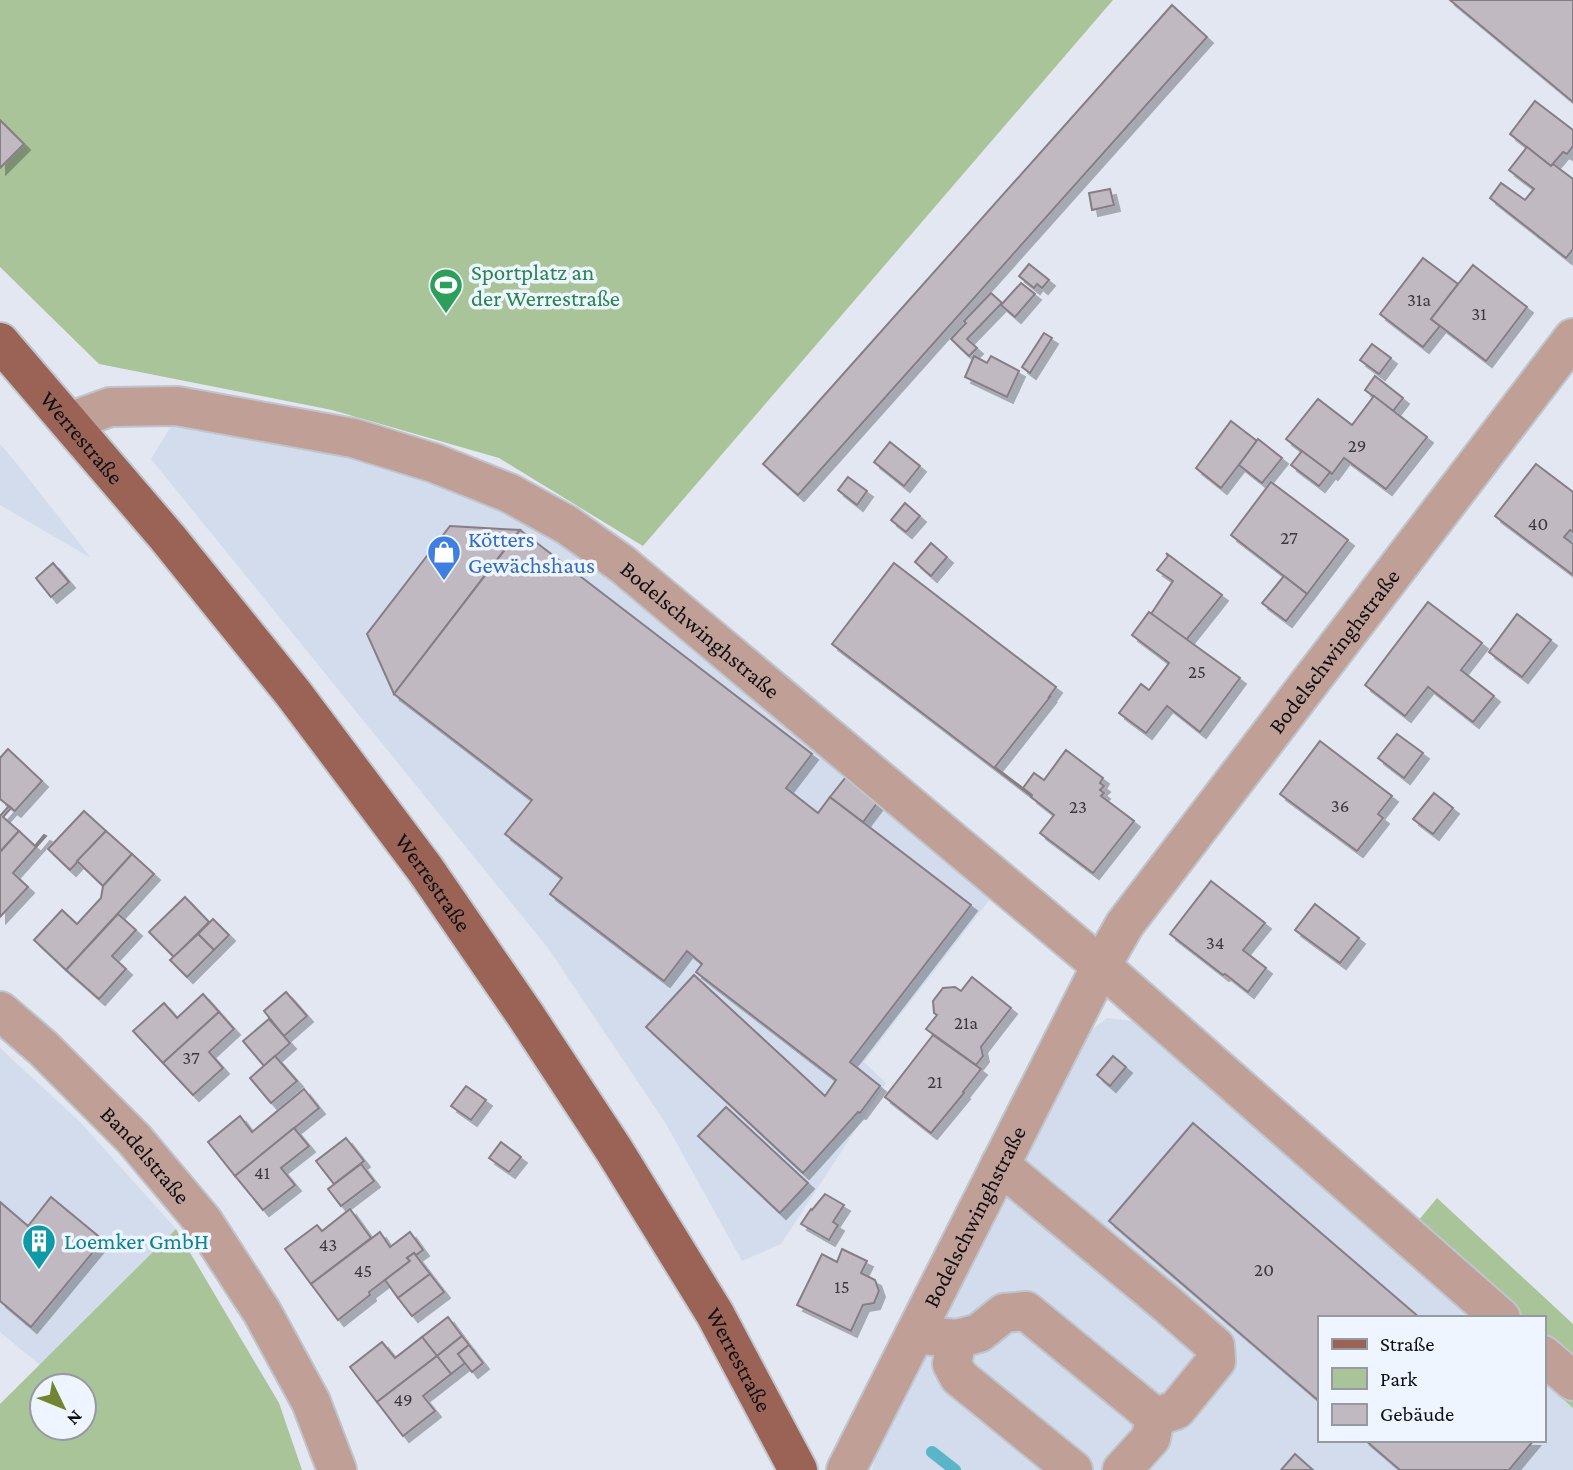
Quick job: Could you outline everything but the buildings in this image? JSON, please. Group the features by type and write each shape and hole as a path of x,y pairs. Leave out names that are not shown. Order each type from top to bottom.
{"main road":[{"name":"Werrestraße","path":"0,342 167,537 293,693 425,869 614,1150 715,1314 799,1470"}],"street":[{"name":"Bodelschwinghstraße","path":"846,1470 1101,966 1125,924 1573,338"},
{"name":"Bodelschwinghstraße","path":"69,422 110,407 177,406 353,438 433,463 509,493 567,525 622,564 1101,966 1499,1316"},
{"name":"Bandelstraße","path":"0,1011 43,1048 134,1139 203,1222 261,1312 311,1402 337,1470"},
{"path":"1000,1165 1214,1346 1216,1362 1176,1410 1155,1417"},
{"path":"915,1334 957,1339 978,1333 1004,1313 1026,1311 1155,1417"},
{"path":"957,1339 952,1364 959,1377 1073,1470"},
{"path":"1545,1357 1573,1381"},
{"path":"1122,1470 1150,1438 1155,1417"}],"shaded area":[{"path":"173,423 366,452 514,509 612,578 997,890 864,1062 886,1083 781,1244 742,1261 666,1124 548,948 151,459"},
{"path":"0,444 13,459 91,558 0,505"},
{"path":"1107,1018 1157,1024 1394,1250 1469,1316 1318,1316 1318,1442 1545,1442 1545,1384 1573,1408 1573,1470 872,1470 881,1436 1068,1048"},
{"path":"0,1048 81,1123 176,1229 40,1365 0,1332"}],"green space":[{"name":"Sportplatz an der Werrestraße","path":"0,0 1113,0 643,546 499,458 332,410 99,364 0,267"},
{"path":"1437,1198 1573,1324 1573,1408 1545,1384 1545,1316 1469,1316 1394,1250"},
{"path":"176,1229 279,1403 302,1470 0,1470 0,1404 28,1376 28,1442 98,1442 98,1372 32,1372"}],"waterway":[{"path":"932,1452 955,1470"}],"place":[{"name":"Sportplatz an der Werrestraße","path":"446,315"},
{"name":"Kötters Gewächshaus","path":"444,582"},
{"name":"Loemker GmbH","path":"39,1271"}]}
